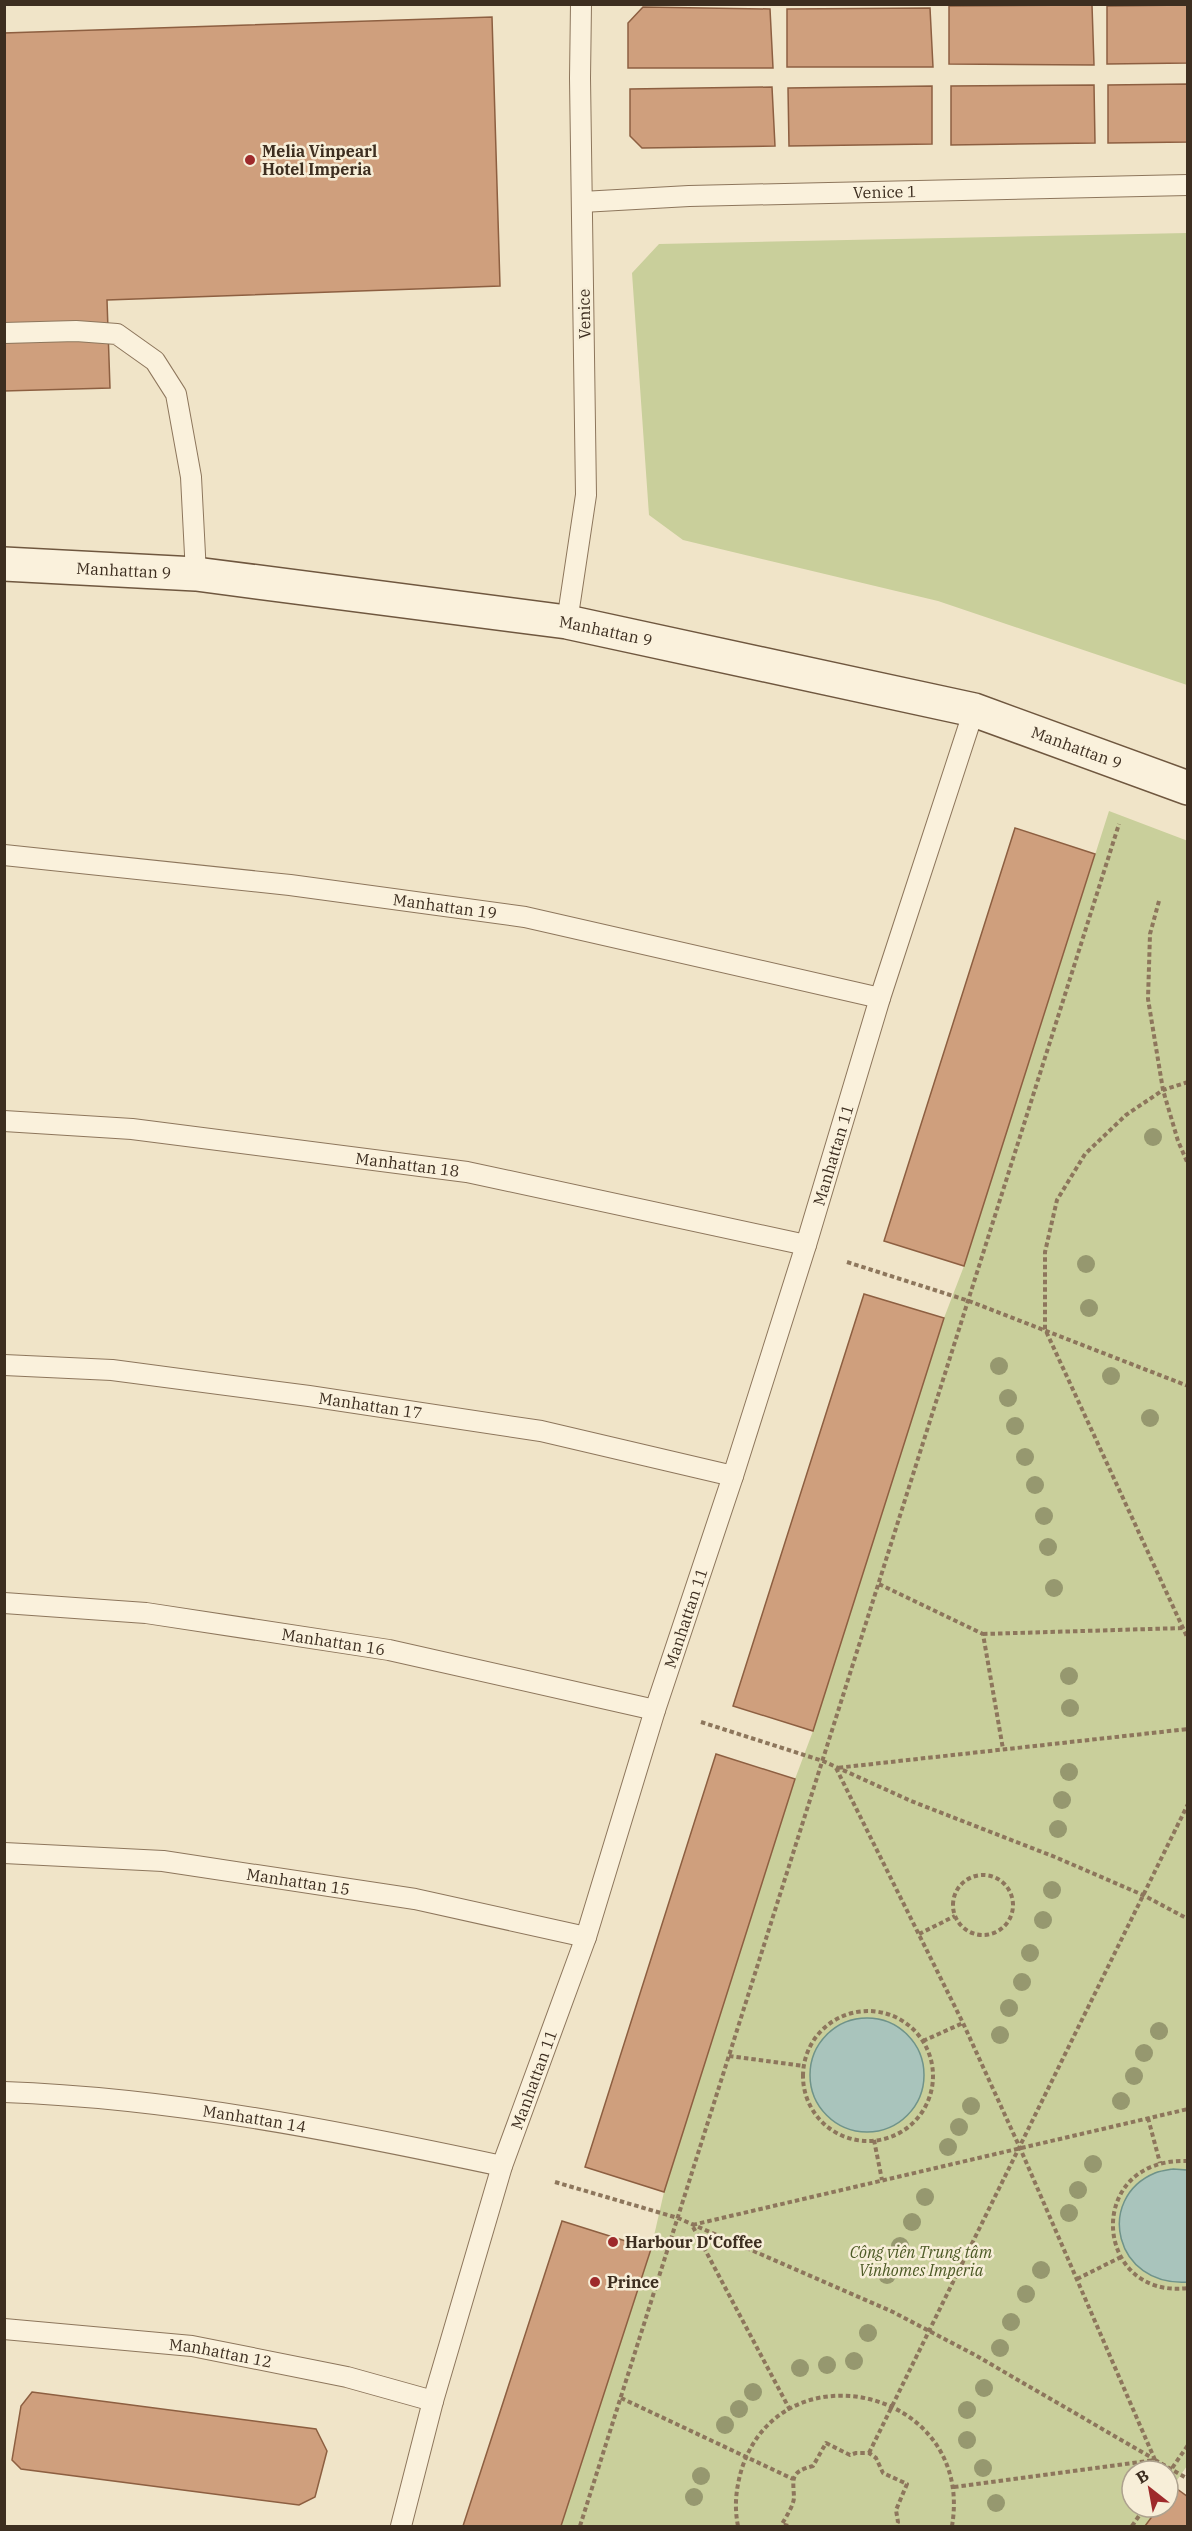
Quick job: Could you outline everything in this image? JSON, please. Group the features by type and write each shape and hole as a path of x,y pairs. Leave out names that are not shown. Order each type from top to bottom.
{"main road":[{"name":"Manhattan 9","path":"4,564 196,574 567,622 974,710 1188,788"}],"lane":[{"name":"Venice","path":"567,622 586,495 581,4"},
{"name":"Venice 1","path":"582,202 689,196 1188,185"},
{"path":"4,333 76,331 117,334 155,361 176,394 191,477 196,574"},
{"name":"Manhattan 11","path":"401,2526 433,2402 502,2166 586,1937 655,1710 733,1476 806,1245 880,998 974,710"},
{"name":"Manhattan 19","path":"4,855 290,885 525,918 880,998"},
{"name":"Manhattan 18","path":"4,1121 132,1129 467,1172 806,1245"},
{"name":"Manhattan 17","path":"4,1365 112,1370 309,1396 541,1431 733,1476"},
{"name":"Manhattan 16","path":"4,1603 146,1613 389,1650 655,1710"},
{"name":"Manhattan 15","path":"4,1853 164,1861 415,1899 586,1937"},
{"name":"Manhattan 14","path":"4,2092 160,2104 338,2131 502,2166"},
{"name":"Manhattan 12","path":"4,2329 192,2346 346,2377 433,2402"}],"path":[{"path":"580,2526 1119,824"},
{"path":"1159,901 1150,934 1148,999 1163,1090 1178,1141 1188,1164"},
{"path":"1188,1082 1163,1090 1126,1115 1085,1154 1057,1200 1045,1252 1045,1329 1188,1639"},
{"path":"847,1262 969,1301 1188,1386"},
{"path":"879,1584 983,1634 1183,1628"},
{"path":"983,1634 1003,1749"},
{"path":"701,1722 823,1761 911,1801 1055,1857 1143,1895 1188,1919"},
{"path":"836,1768 1188,1729"},
{"path":"836,1768 963,2023 1020,2148 1155,2459"},
{"path":"869,2453 1188,1804"},
{"path":"991,1876 1000,1880 1012,1894 1011,1915 1006,1925 998,1931 978,1935 968,1931 955,1916 954,1897 958,1889 973,1877 991,1876"},
{"path":"919,1934 955,1916"},
{"path":"860,2012 881,2012 901,2019 917,2032 923,2041 933,2069 932,2092 923,2112 908,2128 888,2138 874,2140 844,2137 826,2126 811,2108 804,2088 804,2066 810,2046 823,2029 840,2017 860,2012"},
{"path":"923,2041 963,2023"},
{"path":"729,2056 804,2066"},
{"path":"692,2225 1188,2109"},
{"path":"1148,2118 1160,2163"},
{"path":"874,2140 882,2180"},
{"path":"1188,2161 1169,2160 1149,2166 1132,2178 1119,2195 1113,2215 1113,2237 1121,2257 1134,2275 1154,2286 1175,2290 1188,2288"},
{"path":"555,2182 678,2218 882,2307 929,2331 1153,2459"},
{"path":"692,2225 790,2410"},
{"path":"1077,2279 1121,2257"},
{"path":"738,2526 735,2511 738,2483 746,2456 757,2439 771,2424 790,2410 812,2400 839,2396 866,2397 892,2406 914,2419 933,2438 946,2462 954,2487 955,2510 952,2526"},
{"path":"621,2398 793,2479"},
{"path":"788,2526 782,2524 794,2499 791,2486 793,2479 813,2466 826,2443 850,2455 869,2453 881,2465 883,2473 907,2484 896,2510 898,2522 896,2526"},
{"path":"1178,2459 1188,2445"},
{"path":"954,2487 1120,2465"}],"green space":[{"path":"1187,233 1187,685 938,601 683,540 649,515 632,273 659,244"},
{"name":"Công viên Trung tâm Vinhomes Imperia","path":"1109,811 1188,841 1187,2466 1180,2476 1180,2459 1120,2459 1120,2519 1150,2519 1145,2526 561,2526 651,2249 664,2192 795,1779 813,1731 944,1318 964,1266"}],"water":[{"path":"867,2018 889,2023 907,2035 919,2053 924,2075 919,2097 907,2115 889,2127 867,2132 845,2127 827,2115 815,2097 810,2075 815,2053 827,2035 845,2023"},
{"path":"1173,2169 1187,2170 1188,2282 1163,2280 1143,2271 1129,2256 1121,2239 1120,2220 1124,2201 1136,2185 1155,2173"}],"building":[{"path":"1092,5 1094,65 949,64 949,6"},
{"path":"1188,5 1188,63 1107,64 1107,6"},
{"path":"643,7 770,9 773,68 628,68 628,23"},
{"path":"930,8 933,67 787,67 787,9"},
{"name":"Melia Vinpearl Hotel Imperia","path":"492,17 500,286 107,300 110,388 4,391 4,33"},
{"path":"1188,84 1188,142 1108,143 1108,85"},
{"path":"1094,85 1095,143 951,145 951,86"},
{"path":"932,86 932,144 789,146 788,88"},
{"path":"772,87 775,146 642,148 630,136 630,89"},
{"path":"1015,828 1095,854 964,1266 884,1241"},
{"path":"864,1294 944,1318 813,1731 733,1706"},
{"path":"716,1754 795,1779 664,2192 585,2167"},
{"path":"562,2221 651,2249 561,2526 463,2526"},
{"path":"32,2392 316,2429 327,2451 315,2497 299,2505 21,2469 12,2460 21,2406"},
{"path":"1180,2491 1188,2497 1188,2526 1145,2526 1150,2519 1180,2519"}],"place":[{"name":"Melia Vinpearl Hotel Imperia","path":"250,160"},
{"name":"Harbour D‘Coffee","path":"613,2242"},
{"name":"Prince","path":"595,2282"}]}
